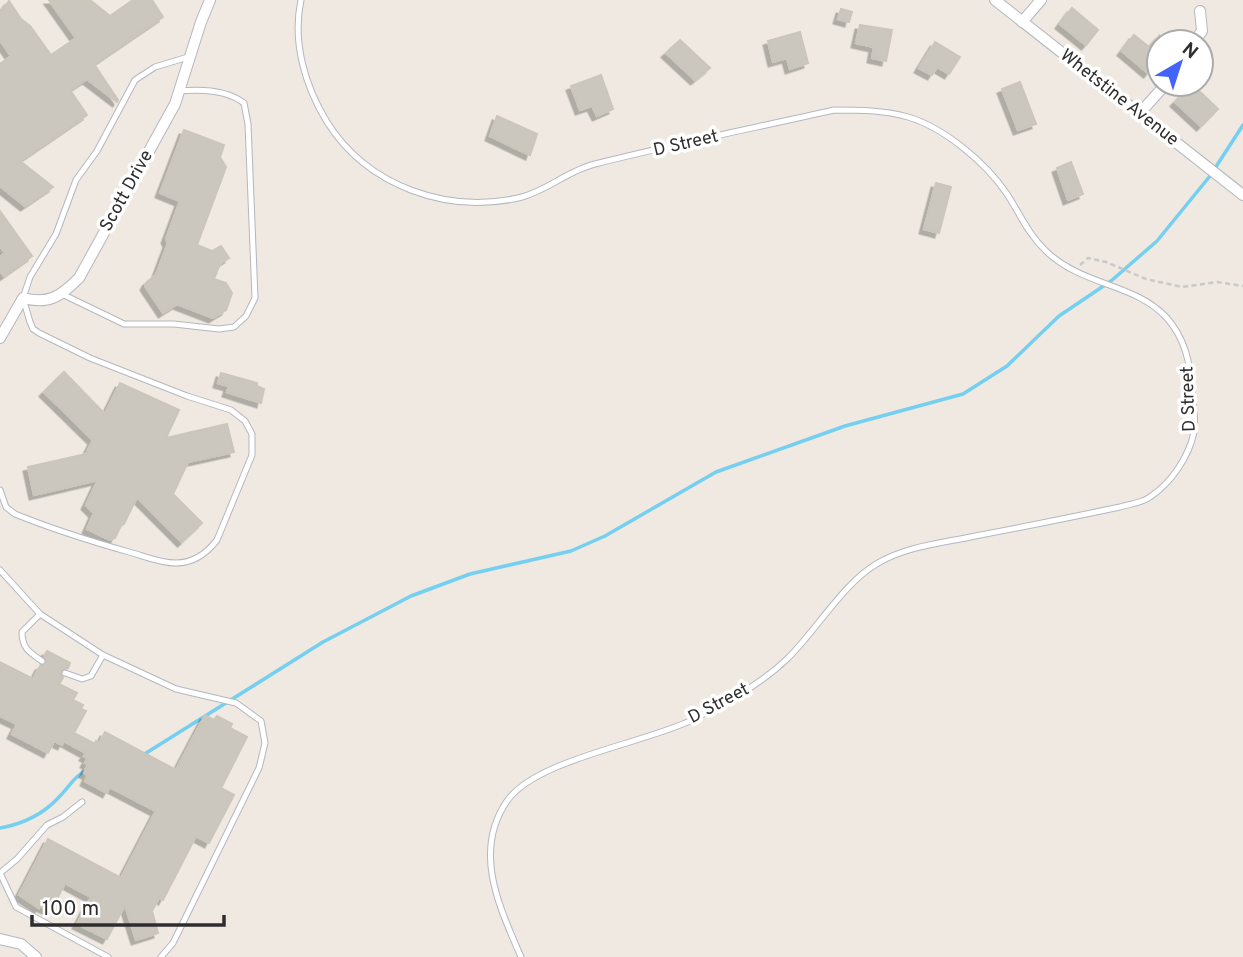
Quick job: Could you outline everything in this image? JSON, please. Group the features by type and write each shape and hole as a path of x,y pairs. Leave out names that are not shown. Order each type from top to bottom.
{"street":[{"name":"Scott Drive","path":"62,294 79,278 175,104 211,0"},
{"name":"Whetstine Avenue","path":"995,0 1243,195"},
{"path":"1022,22 1041,0"},
{"path":"1200,11 1202,28"},
{"path":"1139,114 1153,98"},
{"path":"0,338 23,298 36,302 62,294"},
{"path":"0,939 21,944 36,957"}],"lane":[{"name":"D Street","path":"301,0 298,12 299,52 314,100 334,133 366,166 398,186 447,201 485,202 523,197 553,185 590,165 834,110 871,110 909,117 948,137 983,164 1007,195 1025,226 1046,251 1072,272 1138,296 1165,316 1184,341 1191,369 1194,431 1185,458 1169,480 1149,499 915,548 878,563 855,581 788,658 760,682 690,721 550,770 528,782 508,800 496,824 490,869 495,894 521,957"},
{"path":"0,490 6,507 15,514 92,542 160,561 178,563 196,559 209,551 217,540 252,455 252,434 246,421 231,410 102,363 39,333 33,329 23,298 30,277 55,234 76,180 97,151 135,79 155,67 190,57"},
{"path":"62,294 124,324 174,324 219,329 234,327 246,316 255,298 248,124 244,103 236,96 200,89 179,91"},
{"path":"0,570 40,614 103,655 176,688 236,704 261,721 265,743 259,768 173,943 161,957"},
{"path":"40,614 22,632 22,644 42,661"},
{"path":"65,673 82,679 91,676 103,655"},
{"path":"82,802 63,817 47,825 17,859 0,873 16,907 108,957"}],"path":[{"path":"1072,272 1088,258 1146,279 1182,287 1217,282 1243,286"}],"building":[{"path":"49,0 90,0 110,16 133,0 152,0 163,17 94,64 117,102 87,79 70,90 87,115 20,161 53,187 25,206 0,186 0,64 11,56 0,40 0,13 9,1 51,55 76,38"},
{"path":"1072,8 1098,30 1086,45 1060,24"},
{"path":"841,9 852,12 849,22 838,19"},
{"path":"860,25 892,30 886,61 872,58 874,47 856,43"},
{"path":"800,32 808,63 790,69 787,58 773,62 768,41"},
{"path":"1134,35 1145,44 1145,70 1122,51"},
{"path":"680,40 710,68 695,80 666,53"},
{"path":"935,42 960,57 949,74 937,67 932,75 919,68"},
{"path":"601,75 613,109 597,116 592,106 580,110 571,86"},
{"path":"1020,82 1036,124 1018,130 1002,89"},
{"path":"1179,98 1207,98 1218,109 1201,126 1175,102"},
{"path":"497,116 537,134 530,155 490,136"},
{"path":"184,130 224,145 220,157 226,167 197,245 212,251 221,246 229,258 220,264 214,279 226,283 232,293 226,310 213,318 177,304 163,313 145,286 156,275 180,201 160,193"},
{"path":"1071,162 1083,194 1068,200 1057,168"},
{"path":"936,183 951,187 939,233 924,229"},
{"path":"0,211 32,256 4,276 0,271 0,257 5,253 0,246"},
{"path":"64,372 105,414 120,383 179,410 166,438 227,424 234,452 188,462 173,494 202,523 182,542 137,497 115,538 110,540 87,529 94,513 86,505 98,480 34,495 28,467 86,454 93,440 44,392"},
{"path":"221,373 257,383 257,386 264,389 261,403 227,392 229,386 218,383"},
{"path":"47,651 70,663 68,668 60,671 63,678 59,684 77,693 73,700 83,705 81,709 86,711 74,733 95,744 96,741 99,743 105,732 176,770 205,715 214,720 217,716 232,724 230,728 247,737 221,788 234,795 209,843 196,836 163,900 159,898 152,911 158,933 136,940 125,905 107,939 77,924 91,897 65,883 51,911 40,906 39,908 19,895 48,839 121,878 156,811 110,787 107,793 85,781 88,775 84,773 88,764 85,763 88,758 84,756 86,753 64,741 62,745 54,741 48,753 12,734 17,724 0,716 0,662 33,679 40,666 47,663 44,656"}],"waterway":[{"path":"143,755 323,642 411,596 470,574 571,551 605,536 716,472 845,426 963,394 1007,366 1059,316 1111,281 1157,241 1210,176 1243,125"},
{"path":"0,828 17,824 40,813 89,769"}]}
